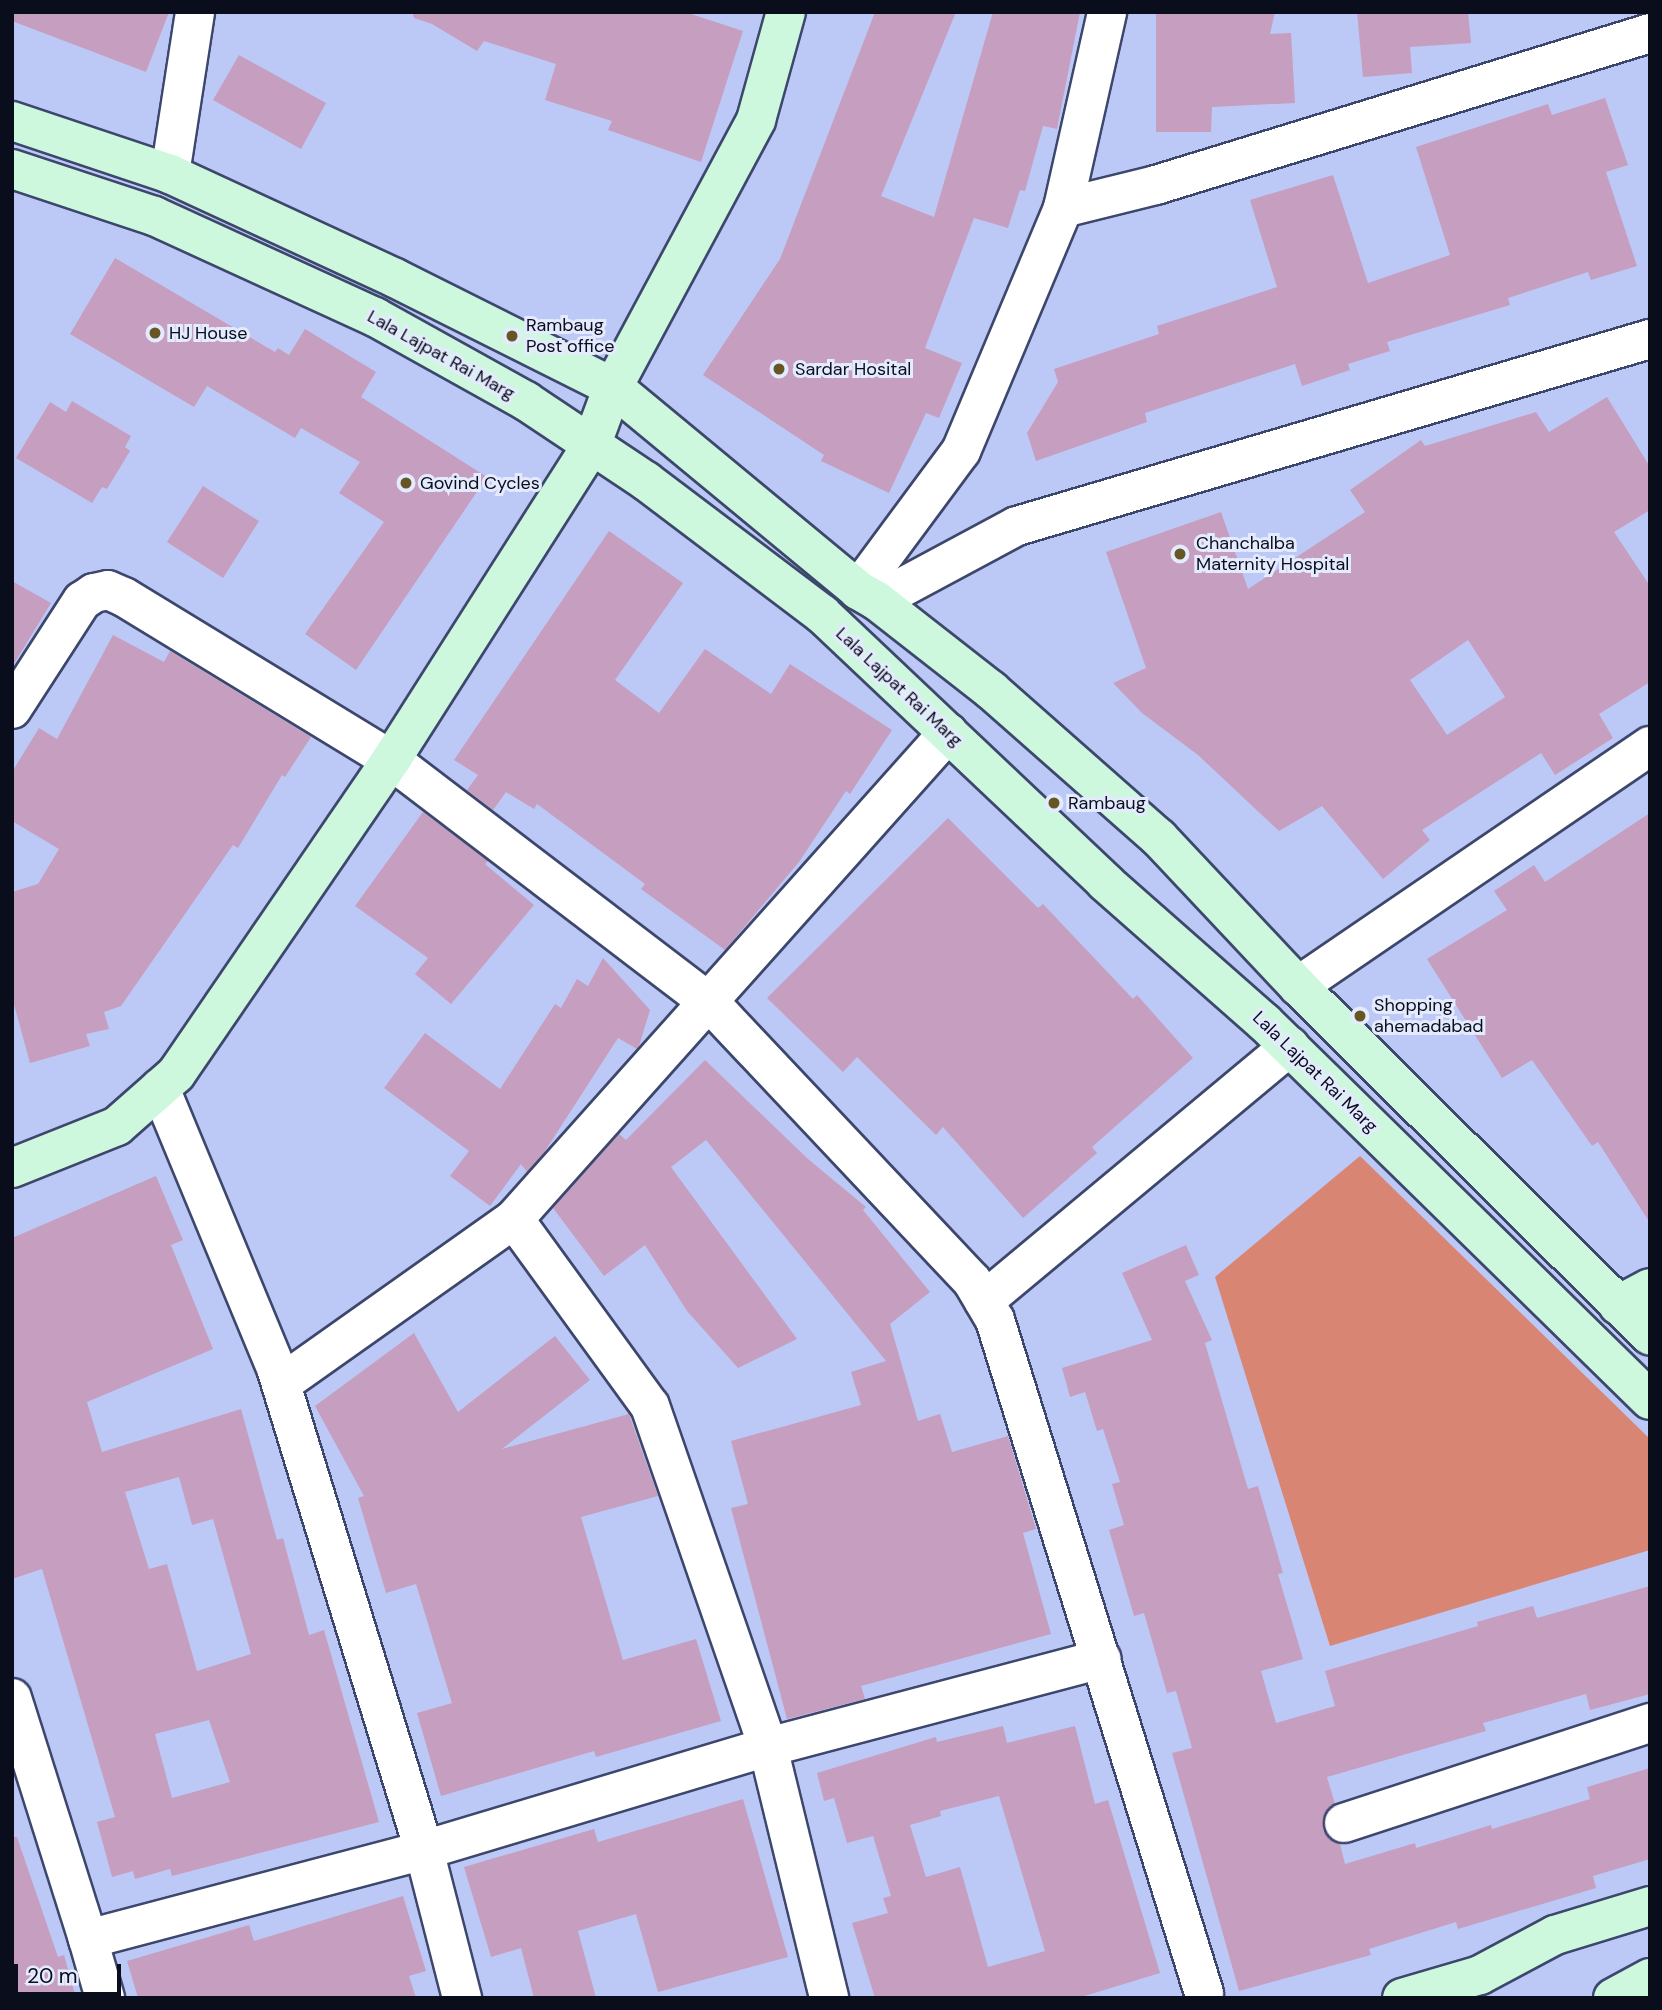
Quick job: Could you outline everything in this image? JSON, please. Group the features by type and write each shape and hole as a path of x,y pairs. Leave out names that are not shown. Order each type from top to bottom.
{"main road":[{"path":"12,1168 117,1126 176,1074 391,760 591,446 613,387 756,120 786,12"},
{"path":"12,121 170,174 395,278 613,387 867,596 991,690 1159,838 1298,986 1634,1296 1650,1336"},
{"name":"Lala Lajpat Rai Marg","path":"12,169 154,216 375,317 526,401 646,481 822,614 1105,882 1290,1046 1650,1400"},
{"path":"1402,1998 1458,1990 1480,1975 1555,1935 1650,1906"},
{"path":"1613,1998 1650,1978"}],"street":[{"path":"170,174 195,12"},
{"path":"867,596 961,451 1063,208 1107,12"},
{"path":"1063,208 1156,185 1650,33"},
{"path":"867,596 1017,526 1650,339"},
{"path":"12,709 82,601 94,593 108,590 391,760 710,1003 972,1281 995,1320 1204,1993"},
{"path":"281,1384 514,1219 710,1003 817,877 948,733"},
{"path":"1298,986 1650,746"},
{"path":"984,1301 1290,1046"},
{"path":"160,1088 281,1384 424,1850 461,1998"},
{"path":"514,1219 650,1406 768,1747 829,1998"},
{"path":"88,1939 424,1850 768,1747 1102,1659"},
{"path":"12,1698 105,1998"},
{"path":"1344,1823 1650,1723"}],"shaded area":[{"path":"1360,1156 1650,1439 1650,1550 1330,1646 1215,1277"}],"building":[{"path":"12,12 169,12 146,72 12,21"},
{"path":"412,12 685,12 743,31 701,162 608,130 612,121 545,100 556,64 484,41 477,51 432,24 414,18"},
{"path":"875,12 956,12 881,196 934,217 993,12 1080,12 1057,129 1043,126 1025,191 1020,190 1008,228 974,218 925,348 962,363 939,418 926,413 889,493 821,461 824,455 703,375 780,259"},
{"path":"1156,12 1275,12 1270,34 1291,33 1295,103 1212,107 1211,132 1156,132"},
{"path":"1357,12 1468,12 1471,43 1410,47 1412,73 1363,77"},
{"path":"239,55 326,103 301,149 213,100"},
{"path":"1605,98 1628,165 1606,172 1637,266 1591,280 1588,272 1508,298 1510,305 1387,342 1390,351 1348,364 1350,370 1302,386 1295,364 1145,413 1147,422 1036,461 1027,433 1058,382 1054,369 1159,334 1157,326 1277,287 1250,200 1333,175 1368,283 1450,255 1416,147 1548,104 1552,115"},
{"path":"115,258 275,352 278,348 289,355 305,329 376,372 361,397 487,477 356,670 305,634 384,522 339,493 360,462 301,428 295,438 207,386 194,407 70,334"},
{"path":"1607,397 1650,467 1650,510 1614,532 1650,586 1650,682 1599,714 1613,738 1555,775 1541,753 1422,830 1430,840 1383,879 1322,806 1279,831 1198,755 1142,713 1113,683 1146,668 1106,552 1221,512 1248,589 1365,512 1350,490 1421,440 1425,446 1536,412 1549,432","holes":["1468,640 1505,697 1447,735 1410,680"]},
{"path":"72,401 131,436 125,447 130,451 107,489 102,487 92,503 16,458 50,402 66,412"},
{"path":"203,486 259,521 223,578 167,542"},
{"path":"609,531 683,583 615,680 659,713 705,649 771,694 790,664 892,730 850,794 846,791 799,862 725,950 641,889 645,884 537,804 534,809 506,792 493,810 467,790 478,775 454,760"},
{"path":"12,581 51,603 12,667"},
{"path":"113,635 164,662 170,651 311,737 285,777 282,775 238,848 233,845 121,1006 104,1012 109,1029 86,1034 90,1046 30,1063 12,997 12,892 38,884 59,849 12,821 12,772 39,728 57,739"},
{"path":"423,812 488,861 485,864 534,905 451,1004 415,974 428,958 355,906"},
{"path":"1650,813 1650,1223 1598,1142 1592,1146 1532,1060 1502,1078 1427,959 1507,910 1494,891 1534,865 1545,882"},
{"path":"948,818 1038,908 1043,904 1133,999 1137,995 1193,1058 1092,1147 1097,1153 1023,1218 943,1127 936,1135 857,1057 843,1072 767,998"},
{"path":"603,958 650,1010 639,1046 637,1049 618,1038 543,1154 527,1172 521,1164 490,1206 450,1176 469,1151 384,1088 425,1033 500,1089 555,1004 561,1008 577,979 588,986"},
{"path":"705,1060 808,1159 866,1207 863,1210 930,1292 890,1324 918,1421 940,1414 952,1452 1008,1436 1036,1529 1023,1533 1051,1634 861,1686 865,1699 787,1719 731,1508 748,1504 731,1441 861,1405 851,1372 886,1361 706,1140 671,1167 797,1339 738,1368 687,1311 645,1245 604,1276 553,1208 619,1134 626,1140"},
{"path":"156,1176 183,1240 171,1245 213,1349 87,1402 102,1452 241,1409 277,1540 283,1538 309,1635 324,1630 379,1822 172,1876 170,1869 135,1879 133,1871 112,1877 97,1822 115,1817 42,1569 12,1579 12,1238","holes":["179,1477 192,1525 213,1519 251,1654 197,1671 167,1564 149,1569 125,1492","209,1720 230,1782 172,1798 155,1734"]},
{"path":"1186,1245 1199,1275 1185,1281 1212,1340 1205,1343 1248,1489 1258,1486 1283,1573 1278,1574 1303,1659 1261,1671 1276,1723 1335,1706 1325,1671 1478,1626 1477,1622 1533,1606 1537,1618 1650,1586 1650,1694 1590,1710 1586,1694 1483,1723 1486,1731 1327,1777 1335,1804 1323,1818 1323,1829 1329,1839 1340,1844 1345,1864 1415,1843 1416,1848 1491,1825 1492,1829 1590,1799 1587,1787 1650,1768 1650,1859 1593,1876 1596,1888 1458,1929 1456,1922 1369,1949 1371,1955 1239,1991 1172,1753 1192,1748 1176,1691 1167,1693 1144,1613 1134,1616 1109,1530 1124,1525 1112,1484 1120,1482 1103,1429 1097,1431 1085,1392 1070,1397 1062,1368 1152,1340 1122,1273"},
{"path":"414,1333 458,1412 555,1336 590,1380 502,1449 629,1414 658,1496 581,1517 623,1660 696,1639 721,1721 596,1757 594,1751 441,1796 417,1713 452,1703 416,1584 386,1593 358,1498 364,1496 315,1406"},
{"path":"1003,1726 1007,1743 1075,1726 1095,1804 1108,1800 1160,1973 1078,1998 875,1998 852,1923 888,1913 883,1898 891,1896 873,1836 847,1843 834,1798 824,1801 817,1773 936,1737 937,1742","holes":["999,1796 1045,1951 988,1967 960,1867 926,1877 910,1825 941,1816 940,1811"]},
{"path":"743,1799 788,1957 658,1992 636,1914 578,1931 596,1998 534,1998 521,1948 491,1957 464,1867 594,1829 598,1842"},
{"path":"12,1837 17,1837 58,1957 64,1955 76,1998 12,1998"},
{"path":"403,1896 426,1971 409,1976 416,1998 138,1998 127,1961 249,1925 254,1941"}],"place":[{"name":"HJ House","path":"155,333"},
{"name":"Rambaug Post office","path":"512,336"},
{"name":"Sardar Hosital","path":"779,369"},
{"name":"Govind Cycles","path":"406,483"},
{"name":"Chanchalba Maternity Hospital","path":"1180,554"},
{"name":"Rambaug","path":"1054,803"},
{"name":"Shopping ahemadabad","path":"1360,1016"}]}
